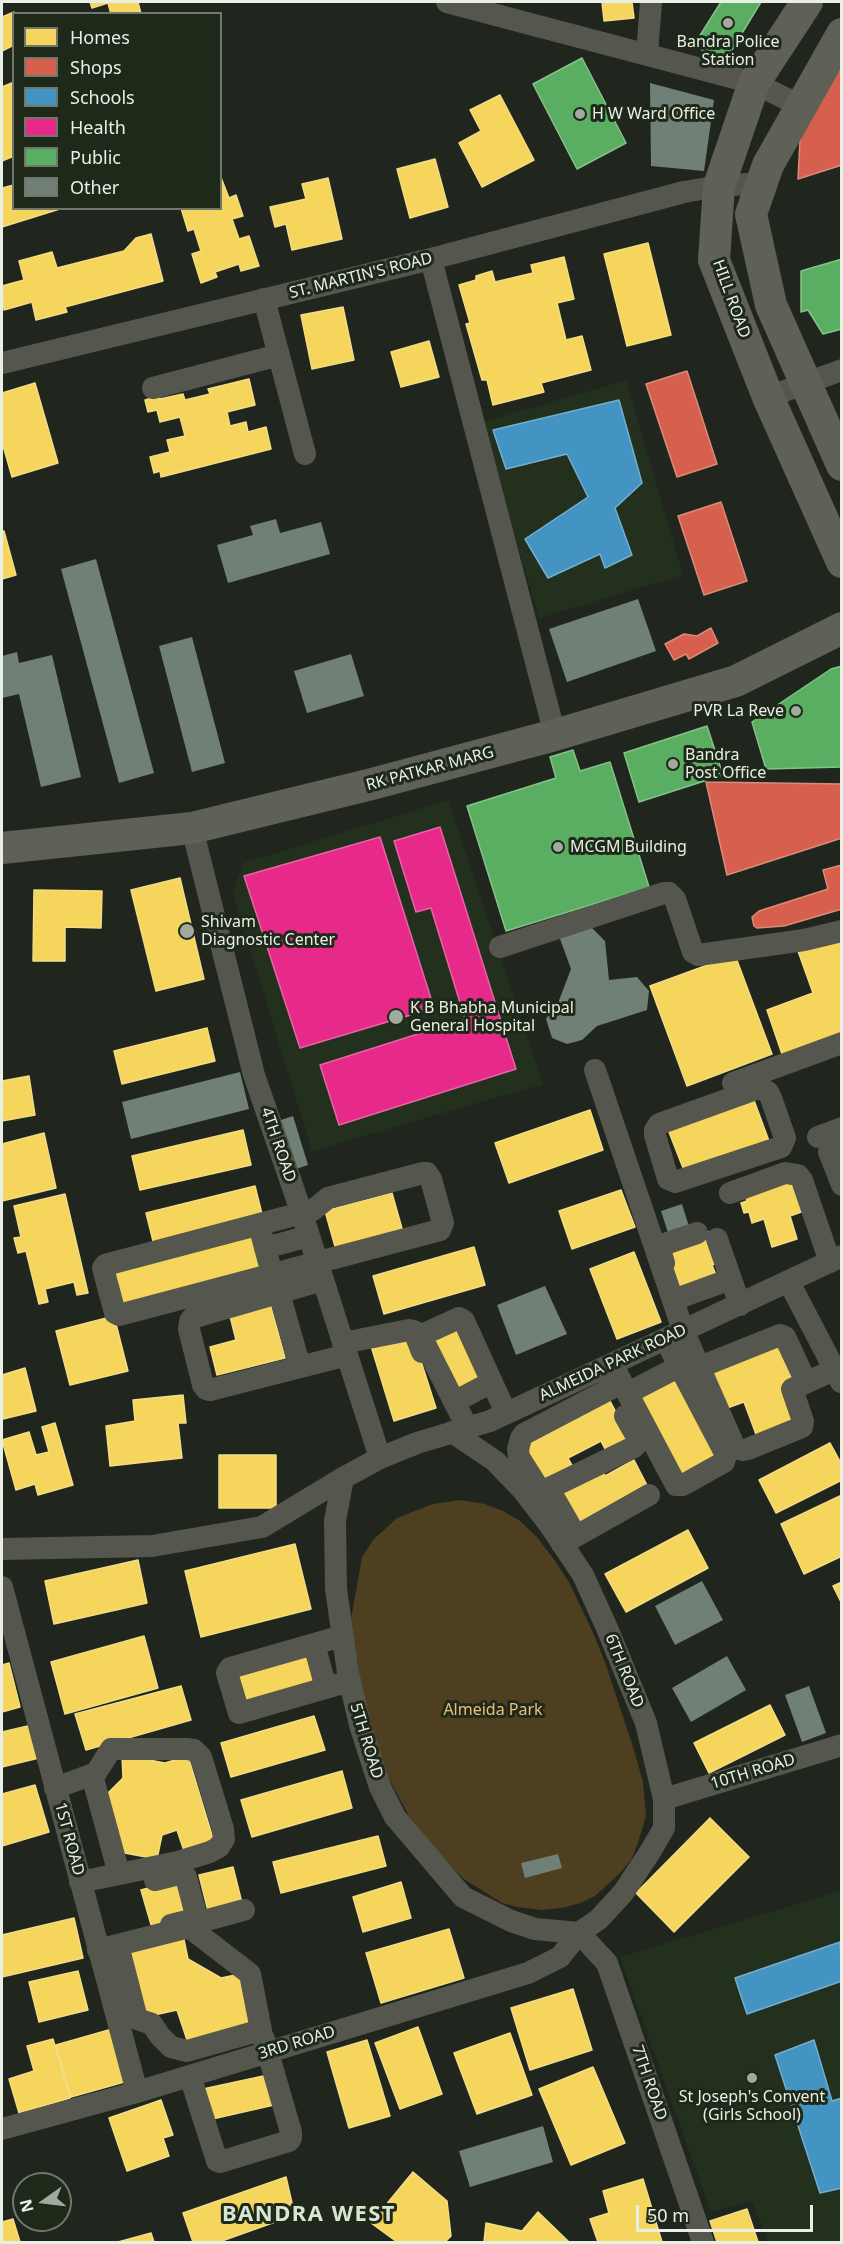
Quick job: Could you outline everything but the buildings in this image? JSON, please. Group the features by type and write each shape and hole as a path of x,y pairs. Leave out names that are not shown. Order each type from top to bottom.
{"main road":[{"name":"HILL ROAD","path":"807,2 754,83 719,186 714,260 768,397 842,562"},
{"path":"842,34 768,165 751,214 771,305 804,384 842,465"},
{"name":"RK PATKAR MARG","path":"2,848 192,828 372,784 555,735 736,681 842,628"}],"street":[{"path":"447,2 754,83 801,106"},
{"path":"647,54 651,2"},
{"name":"ST. MARTIN'S ROAD","path":"2,363 431,259 684,192 719,186 762,183"},
{"path":"431,259 555,735"},
{"path":"264,299 305,454"},
{"path":"153,388 279,355"},
{"path":"768,397 842,370"},
{"name":"4TH ROAD","path":"192,828 254,1074 308,1211 309,1236 323,1267 345,1349 380,1458"},
{"path":"500,947 664,893 669,893 675,900 693,952 698,955 804,940 842,931"},
{"path":"694,1097 842,1043"},
{"path":"595,1070 675,1299"},
{"path":"759,1088 768,1092 785,1138 781,1147 675,1182 668,1179 665,1170 655,1130 659,1124 751,1090 759,1088"},
{"path":"818,1137 842,1128"},
{"path":"842,1144 832,1148 829,1152 842,1185"},
{"path":"633,1182 665,1170"},
{"path":"275,1284 116,1315 104,1268 105,1265 308,1211 328,1198 427,1173 431,1179 443,1223 440,1230 275,1284 196,1317 189,1322 189,1329 203,1385 210,1390 300,1367 345,1349 409,1330 414,1331 459,1430"},
{"path":"730,1193 785,1173 798,1175 836,1259"},
{"path":"308,1211 323,1267"},
{"path":"259,1225 300,1367"},
{"path":"265,1248 309,1236"},
{"path":"740,1305 731,1279 707,1236 659,1246 675,1299 674,1334 735,1448 743,1450 802,1427 803,1421 792,1389 806,1382 838,1376 789,1282"},
{"name":"ALMEIDA PARK ROAD","path":"380,1458 417,1443 490,1421 506,1413 612,1379 674,1334 836,1259"},
{"path":"675,1299 731,1279"},
{"path":"459,1430 454,1402 423,1340 424,1334 462,1318 506,1413"},
{"path":"540,1498 519,1457 518,1449 521,1438 612,1379 690,1367 780,1335 785,1337 806,1382"},
{"path":"612,1379 676,1485 683,1485 724,1462 726,1455 690,1367"},
{"path":"540,1498 637,1444 637,1437 612,1379"},
{"path":"454,1402 492,1382"},
{"name":"6TH ROAD","path":"459,1430 540,1498 569,1540 646,1723 664,1799 664,1828 623,1893 599,1919 579,1933"},
{"path":"2,1549 152,1546 262,1527 380,1458"},
{"path":"540,1498 617,1461"},
{"name":"5TH ROAD","path":"343,1478 335,1521 336,1589 342,1636 360,1725 380,1786 395,1817 463,1897 511,1921 535,1929 579,1933"},
{"path":"569,1540 649,1495"},
{"name":"1ST ROAD","path":"2,1587 55,1788 106,1944 137,2092"},
{"path":"342,1636 230,1668 226,1673 239,1713 350,1681"},
{"path":"314,1644 326,1688"},
{"name":"10TH ROAD","path":"664,1799 842,1745"},
{"path":"55,1788 96,1773 111,1749 176,1748 194,1750 201,1757 224,1829 224,1839 219,1846 210,1852 178,1862 119,1874 88,1890"},
{"path":"92,1775 119,1874"},
{"path":"88,1890 179,1874 186,1877 196,1915 191,1920 106,1944"},
{"path":"193,1918 207,1920 244,1910"},
{"path":"106,1944 189,1927 250,1974 261,2030 291,2138 220,2162 214,2157 190,2076"},
{"name":"3RD ROAD","path":"2,2129 137,2092 528,1973 560,1957 579,1933"},
{"name":"7TH ROAD","path":"579,1933 607,1963 703,2242"},
{"path":"106,1944 137,2019 152,2024 171,2047 187,2051 261,2030"}],"shaded area":[{"path":"626,380 683,575 539,618 481,423"},
{"name":"K B Bhabha Municipal General Hospital","path":"448,800 543,1084 312,1151 233,893 243,863"},
{"name":"St Joseph's Convent (Girls School)","path":"841,1891 841,2242 768,2242 752,2200 711,2212 620,1957"}],"green space":[{"name":"Almeida Park","path":"460,1500 485,1504 520,1521 537,1537 569,1582 606,1665 643,1782 646,1816 631,1860 595,1896 562,1908 542,1910 502,1903 464,1879 435,1851 409,1816 386,1773 363,1699 351,1619 362,1557 373,1540 397,1518 433,1504"}],"place":[{"name":"Bandra Police Station","path":"728,23"},
{"name":"H W Ward Office","path":"580,114"},
{"name":"PVR La Reve","path":"796,711"},
{"name":"Bandra Post Office","path":"673,764"},
{"name":"MCGM Building","path":"558,847"},
{"name":"Shivam Diagnostic Center","path":"187,931"},
{"name":"K B Bhabha Municipal General Hospital","path":"396,1017"},
{"name":"St Joseph's Convent (Girls School)","path":"752,2078"}],"district":[{"name":"BANDRA WEST","path":"309,2215"}]}
